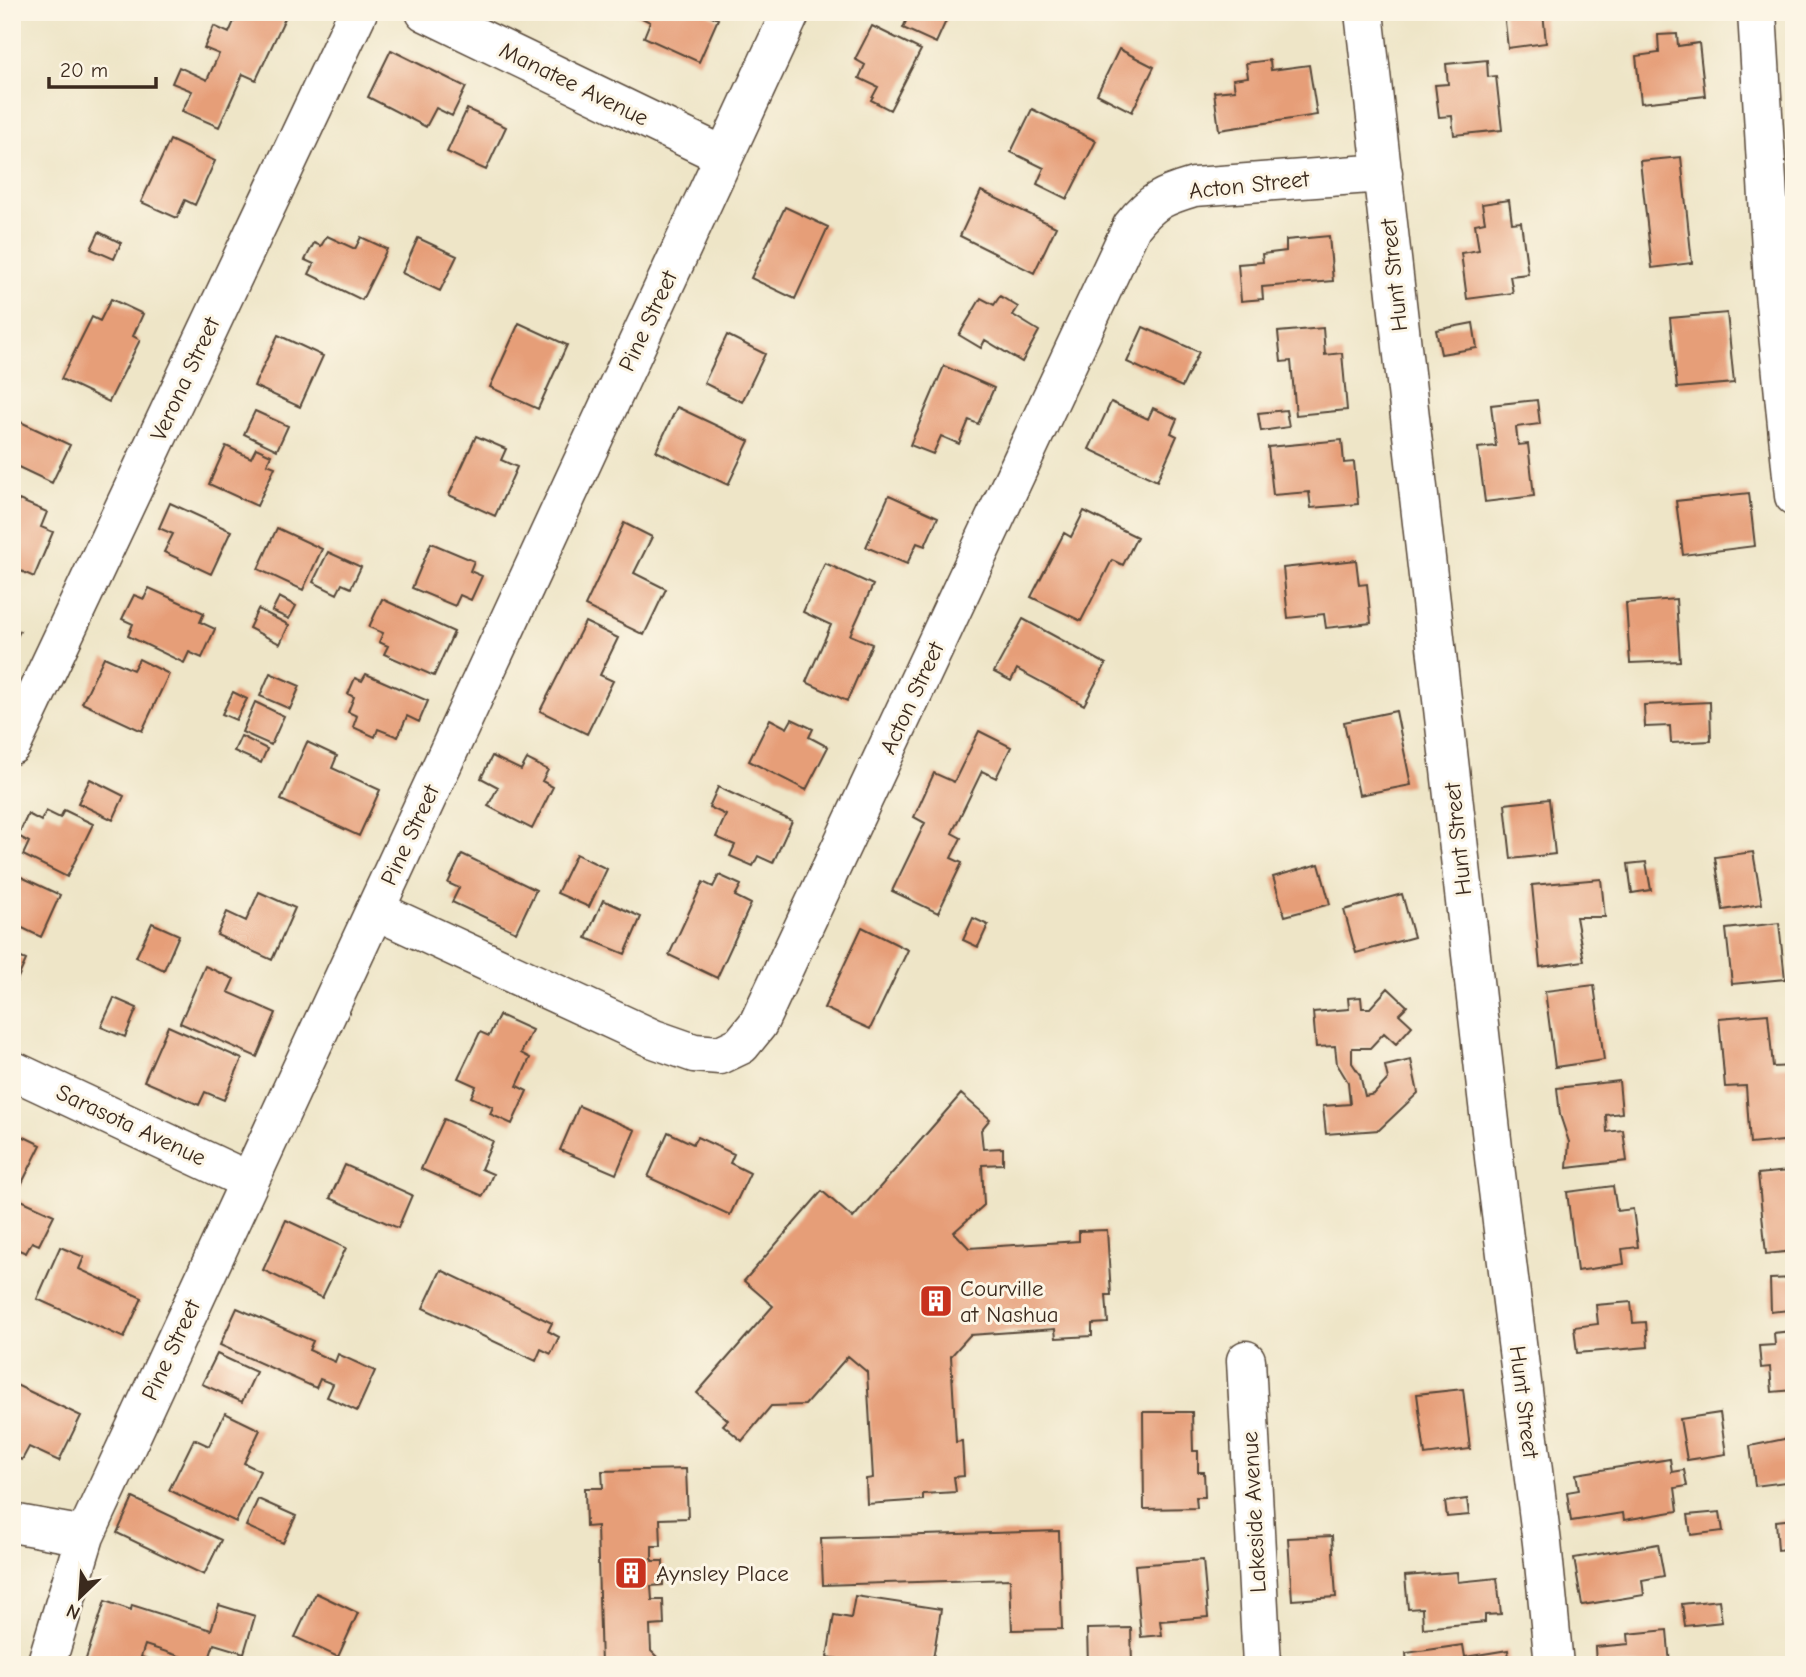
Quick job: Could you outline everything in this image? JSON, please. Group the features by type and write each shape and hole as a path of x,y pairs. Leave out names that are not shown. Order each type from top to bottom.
{"street":[{"name":"Verona Street","path":"12,745 358,12"},
{"name":"Manatee Avenue","path":"425,12 724,156"},
{"name":"Pine Street","path":"46,1665 85,1536 791,12"},
{"name":"Hunt Street","path":"1364,12 1493,1153 1542,1543 1554,1665"},
{"path":"1757,12 1773,283 1794,496"},
{"name":"Acton Street","path":"375,910 654,1039 694,1053 720,1055 741,1045 758,1024 814,908 1132,226 1147,208 1164,195 1194,187 1383,173"},
{"name":"Sarasota Avenue","path":"12,1070 249,1181"},
{"name":"Lakeside Avenue","path":"1246,1360 1262,1665"},
{"path":"12,1523 85,1536"}],"building":[{"path":"238,12 278,12 286,16 256,80 243,74 219,127 182,111 192,91 172,83 179,67 207,80 219,54 204,48 214,26 229,33"},
{"path":"630,12 704,12 718,19 699,62 644,37 650,22"},
{"path":"910,12 950,12 936,43 903,28"},
{"path":"1543,12 1546,43 1508,48 1504,13"},
{"path":"872,26 921,50 890,110 871,100 878,87 859,78 865,65 855,59"},
{"path":"1677,34 1678,46 1699,43 1705,96 1641,103 1636,56 1659,53 1658,35"},
{"path":"1119,49 1154,67 1132,112 1097,94"},
{"path":"391,50 466,87 452,116 436,108 426,127 368,97"},
{"path":"1270,60 1271,70 1309,65 1317,115 1219,130 1214,92 1235,90 1233,79 1248,77 1246,63"},
{"path":"1487,60 1488,77 1496,76 1502,130 1454,135 1452,116 1439,117 1435,85 1448,84 1446,64"},
{"path":"467,109 506,127 486,170 447,152"},
{"path":"1032,109 1096,141 1067,199 1037,184 1044,168 1011,152"},
{"path":"170,140 215,161 195,205 185,200 177,218 141,202"},
{"path":"1681,157 1692,263 1652,268 1640,161"},
{"path":"981,191 1056,227 1034,273 960,236"},
{"path":"1509,200 1512,223 1521,222 1528,274 1510,276 1513,293 1467,299 1461,253 1479,250 1475,224 1485,222 1482,204"},
{"path":"785,207 828,227 795,299 751,278"},
{"path":"99,232 121,243 114,259 91,249"},
{"path":"327,236 355,249 361,237 387,249 362,300 309,274 314,264 305,260 314,243 321,246"},
{"path":"1329,236 1333,281 1262,287 1263,299 1241,301 1238,264 1263,262 1262,254 1286,251 1286,240"},
{"path":"418,238 457,256 440,291 402,273"},
{"path":"1000,296 1018,307 1013,315 1039,331 1022,362 985,340 981,348 959,335 981,298 994,305"},
{"path":"111,299 143,314 133,336 140,340 109,402 61,379 92,317 100,321"},
{"path":"1727,313 1734,383 1677,388 1670,318"},
{"path":"519,323 567,345 538,409 490,387"},
{"path":"1473,323 1477,348 1441,354 1436,330"},
{"path":"1143,327 1199,352 1182,387 1127,362"},
{"path":"1323,328 1325,355 1342,353 1347,410 1296,415 1291,361 1281,362 1278,332"},
{"path":"278,335 323,356 300,407 254,386"},
{"path":"727,335 765,354 742,402 704,383"},
{"path":"944,366 994,388 978,424 969,420 959,444 941,436 933,454 910,445"},
{"path":"1537,400 1540,424 1516,427 1518,445 1528,444 1534,496 1485,502 1478,448 1496,446 1491,405"},
{"path":"1111,402 1148,419 1153,408 1177,419 1171,433 1177,436 1157,481 1089,449"},
{"path":"677,407 749,441 728,485 656,451"},
{"path":"1286,410 1289,427 1261,431 1258,413"},
{"path":"255,411 288,426 277,450 244,434"},
{"path":"12,418 70,445 52,483 12,464"},
{"path":"476,436 506,449 501,460 517,467 495,516 449,495"},
{"path":"1342,440 1344,463 1354,462 1358,504 1311,508 1309,492 1273,495 1268,447"},
{"path":"226,446 251,458 256,448 271,455 267,464 275,467 257,506 209,484"},
{"path":"1749,493 1755,546 1683,555 1676,501"},
{"path":"889,495 938,517 925,546 917,543 907,564 866,547"},
{"path":"19,500 47,512 41,527 53,532 34,577 12,567 12,514"},
{"path":"170,503 231,531 211,574 164,552 173,534 159,528"},
{"path":"1084,511 1137,537 1123,565 1112,560 1081,621 1031,597 1064,533 1071,537"},
{"path":"624,523 652,537 634,573 666,589 644,635 585,606"},
{"path":"277,528 322,549 303,590 258,569"},
{"path":"431,543 474,561 470,571 482,576 471,600 460,595 455,606 412,588"},
{"path":"328,552 361,567 351,588 342,584 337,594 313,582"},
{"path":"1356,560 1359,585 1367,584 1371,623 1326,628 1324,614 1288,618 1283,568"},
{"path":"825,563 873,585 850,635 872,644 847,701 806,682 831,625 803,612"},
{"path":"149,588 204,613 200,622 215,629 202,658 189,652 184,663 128,636 133,624 122,619 134,595 144,599"},
{"path":"279,597 296,606 289,619 272,611"},
{"path":"382,599 454,632 434,676 384,654 388,646 379,642 383,633 369,627"},
{"path":"1676,599 1680,661 1630,663 1626,603"},
{"path":"258,609 289,625 280,644 249,628"},
{"path":"1023,619 1106,664 1084,705 1017,669 1011,681 994,672"},
{"path":"585,622 618,638 600,675 613,681 587,734 540,711"},
{"path":"12,628 20,631 12,647"},
{"path":"104,657 133,670 139,659 169,674 142,731 82,703"},
{"path":"270,673 300,686 290,709 260,696"},
{"path":"366,674 428,701 419,722 407,716 398,737 378,729 375,737 353,727 357,716 348,712 354,697 348,694 355,678 362,681"},
{"path":"233,692 247,699 236,720 222,714"},
{"path":"255,702 284,716 271,745 242,732"},
{"path":"1710,702 1711,741 1671,743 1670,726 1645,727 1644,705"},
{"path":"1396,711 1411,785 1359,795 1344,722"},
{"path":"770,719 787,728 792,719 813,729 809,737 828,747 806,790 749,761"},
{"path":"979,731 1011,747 996,778 982,771 952,833 961,838 951,858 962,863 938,913 892,891 925,823 914,817 934,773 954,782"},
{"path":"241,736 267,749 261,763 234,751"},
{"path":"307,742 337,756 332,768 380,790 359,836 281,800"},
{"path":"492,756 521,770 527,759 548,770 542,781 553,787 532,829 488,806 498,787 481,778"},
{"path":"90,779 124,796 113,820 78,803"},
{"path":"718,787 792,821 773,863 758,856 753,866 730,856 735,845 716,837 726,815 709,807"},
{"path":"1549,799 1555,854 1511,859 1505,804"},
{"path":"64,810 93,824 67,877 23,855 29,842 18,836 28,814 41,821 46,811 60,818"},
{"path":"1753,852 1762,904 1723,910 1715,857"},
{"path":"462,854 536,890 516,932 452,902 459,888 448,883"},
{"path":"576,854 607,869 589,907 557,893"},
{"path":"1646,862 1651,890 1632,893 1628,864"},
{"path":"1319,864 1330,904 1285,916 1273,877"},
{"path":"17,875 60,895 41,937 12,923 12,883"},
{"path":"719,875 741,885 735,896 751,904 717,978 669,955 703,882 713,887"},
{"path":"1601,879 1605,917 1576,917 1584,961 1540,967 1532,885"},
{"path":"259,892 295,908 272,960 217,935 227,912 246,921"},
{"path":"1402,894 1414,937 1356,953 1344,910"},
{"path":"603,900 641,917 625,954 586,938"},
{"path":"973,918 988,925 978,947 963,940"},
{"path":"152,923 179,935 164,970 136,957"},
{"path":"1779,923 1785,979 1732,984 1726,929"},
{"path":"862,927 908,950 870,1029 824,1008"},
{"path":"12,954 26,960 12,991"},
{"path":"205,966 234,979 228,992 276,1013 257,1057 180,1023"},
{"path":"1594,985 1604,1060 1555,1067 1545,991"},
{"path":"1388,988 1407,1006 1399,1014 1412,1026 1396,1044 1384,1033 1370,1048 1352,1048 1352,1063 1360,1075 1365,1096 1374,1094 1388,1079 1385,1066 1411,1060 1418,1093 1379,1130 1326,1134 1323,1106 1350,1104 1348,1082 1337,1064 1335,1046 1316,1047 1313,1012 1349,1009 1348,998 1361,997 1362,1008 1370,1008"},
{"path":"114,998 137,1008 125,1037 101,1027"},
{"path":"1768,1014 1773,1067 1794,1066 1794,1140 1750,1144 1746,1086 1725,1087 1719,1018"},
{"path":"499,1015 532,1030 521,1053 530,1058 517,1086 527,1091 512,1124 490,1114 493,1107 471,1097 476,1086 458,1078 480,1032 489,1036"},
{"path":"168,1026 242,1059 224,1100 205,1092 199,1105 144,1081"},
{"path":"1619,1081 1622,1113 1606,1115 1607,1132 1623,1130 1627,1161 1567,1168 1569,1142 1560,1115 1557,1088"},
{"name":"Courville at Nashua","path":"961,1094 990,1119 981,1130 983,1149 1003,1148 1003,1164 982,1165 984,1205 954,1232 969,1248 1079,1241 1079,1231 1107,1230 1111,1295 1106,1295 1108,1323 1092,1324 1092,1336 1056,1338 1055,1329 970,1335 951,1356 956,1442 962,1441 964,1476 954,1477 956,1492 923,1494 923,1500 867,1504 866,1479 873,1478 867,1372 848,1356 805,1405 771,1406 742,1441 723,1425 728,1420 697,1393 773,1306 744,1281 822,1191 853,1218"},
{"path":"579,1106 635,1130 616,1174 560,1150"},
{"path":"444,1119 493,1141 481,1169 493,1174 483,1196 421,1169"},
{"path":"12,1131 41,1145 12,1203"},
{"path":"668,1132 693,1144 697,1137 734,1154 730,1163 750,1173 730,1215 648,1177"},
{"path":"345,1165 412,1195 398,1228 330,1198"},
{"path":"1788,1171 1790,1193 1794,1193 1794,1251 1766,1254 1758,1174"},
{"path":"1613,1186 1617,1211 1633,1209 1638,1247 1622,1249 1624,1264 1577,1271 1567,1192"},
{"path":"19,1199 54,1215 39,1245 32,1242 26,1253 12,1247 12,1213"},
{"path":"286,1220 346,1248 322,1298 263,1270"},
{"path":"60,1247 84,1257 79,1269 142,1298 124,1338 37,1299"},
{"path":"441,1270 552,1323 548,1331 559,1337 551,1354 541,1349 536,1361 423,1308"},
{"path":"1794,1278 1794,1390 1772,1392 1770,1367 1761,1368 1759,1346 1775,1345 1774,1333 1791,1331 1789,1310 1771,1312 1770,1279"},
{"path":"1631,1302 1633,1323 1646,1322 1648,1347 1577,1353 1574,1327 1598,1324 1596,1305"},
{"path":"237,1308 313,1341 309,1350 335,1362 338,1354 375,1371 357,1411 327,1397 333,1384 320,1379 316,1388 220,1345"},
{"path":"217,1354 256,1372 242,1402 202,1384"},
{"path":"12,1383 81,1416 59,1461 29,1447 22,1460 12,1455"},
{"path":"1463,1389 1470,1449 1425,1455 1417,1394"},
{"path":"1143,1412 1192,1412 1193,1451 1198,1451 1198,1472 1204,1472 1205,1497 1196,1497 1197,1508 1144,1509"},
{"path":"225,1413 260,1430 244,1463 260,1471 236,1522 169,1490 194,1439 209,1446"},
{"path":"1720,1413 1726,1454 1687,1460 1680,1419"},
{"path":"1789,1438 1794,1481 1755,1486 1750,1446"},
{"path":"1670,1459 1672,1472 1684,1470 1687,1486 1675,1488 1678,1511 1624,1520 1623,1513 1571,1521 1567,1492 1579,1490 1576,1474"},
{"name":"Aynsley Place","path":"686,1469 688,1518 660,1519 661,1546 652,1546 652,1561 663,1561 663,1585 651,1586 652,1600 663,1600 664,1625 650,1626 651,1651 665,1665 601,1665 597,1526 586,1527 585,1488 603,1488 602,1471"},
{"path":"133,1498 221,1540 204,1575 117,1533"},
{"path":"258,1499 296,1516 283,1543 246,1526"},
{"path":"1467,1499 1469,1515 1447,1517 1445,1502"},
{"path":"1720,1512 1723,1531 1691,1535 1688,1515"},
{"path":"1794,1519 1794,1548 1778,1550 1776,1521"},
{"path":"1059,1531 1062,1629 1012,1630 1010,1579 823,1585 821,1538"},
{"path":"1332,1536 1336,1597 1292,1600 1288,1538"},
{"path":"1658,1544 1664,1576 1642,1580 1644,1595 1582,1605 1574,1558"},
{"path":"1203,1560 1208,1617 1160,1621 1162,1635 1141,1637 1135,1565"},
{"path":"1457,1572 1458,1582 1497,1578 1501,1614 1485,1615 1485,1622 1423,1628 1422,1608 1408,1609 1405,1576"},
{"path":"316,1593 358,1613 338,1657 295,1637"},
{"path":"855,1596 941,1609 932,1665 838,1665 839,1659 827,1657 834,1615 851,1618"},
{"path":"1719,1600 1722,1622 1685,1626 1682,1604"},
{"path":"105,1601 131,1610 132,1605 211,1630 219,1605 255,1616 244,1653 214,1644 207,1665 145,1645 141,1657 155,1661 154,1665 84,1665"},
{"path":"1131,1628 1132,1665 1088,1665 1087,1629"},
{"path":"1667,1630 1670,1665 1596,1665 1595,1647 1629,1644 1628,1634"},
{"path":"1463,1645 1465,1657 1508,1650 1510,1665 1407,1665 1406,1653"}],"place":[{"name":"Courville at Nashua","path":"936,1301"},
{"name":"Aynsley Place","path":"631,1573"}]}
